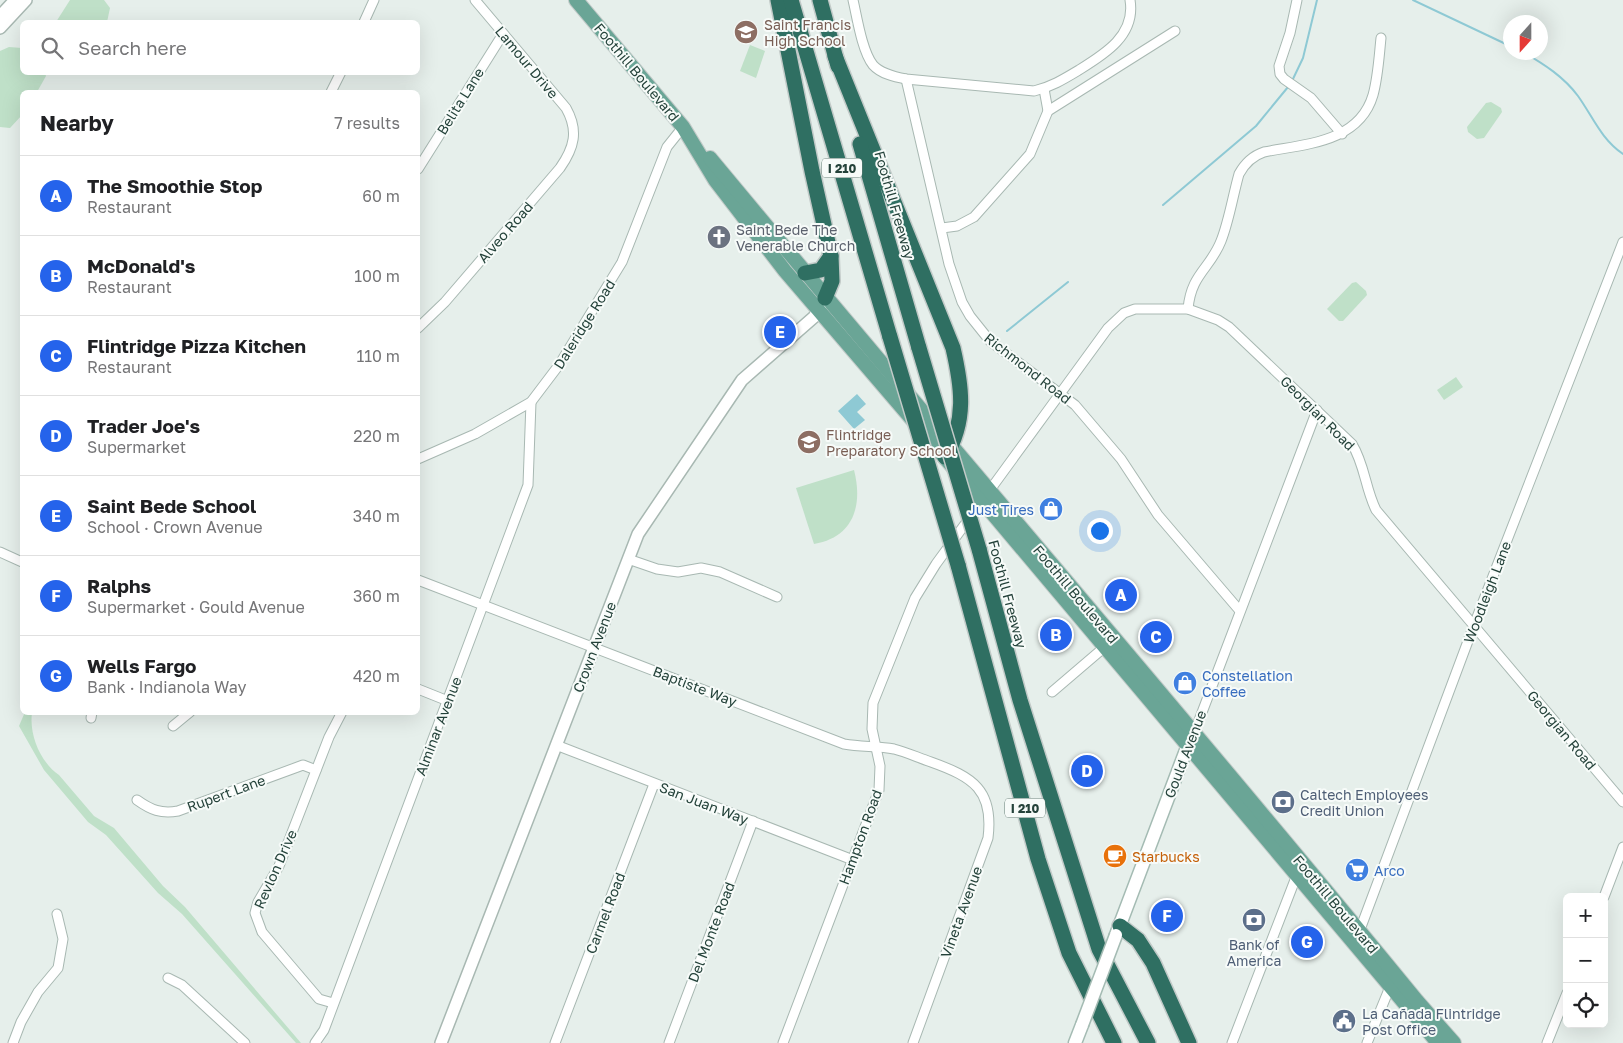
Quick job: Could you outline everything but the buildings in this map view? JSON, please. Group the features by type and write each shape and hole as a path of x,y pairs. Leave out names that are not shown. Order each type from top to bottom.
{"highway":[{"path":"778,0 831,256 832,281 822,304"},
{"name":"I 210","path":"791,0 958,564 1041,869 1069,953 1114,1043"},
{"name":"Foothill Freeway","path":"820,0 919,348 979,549 1020,700 1099,949 1148,1043"},
{"path":"835,56 953,348 958,370 960,405 959,422 948,452"},
{"path":"805,273 821,270 831,256"},
{"path":"1118,930 1138,940 1153,963 1188,1043"}],"main road":[{"name":"Foothill Boulevard","path":"576,0 683,127 715,180 785,271 822,304 986,495 1190,739 1301,862 1357,938 1393,981 1438,1043"},
{"name":"Foothill Boulevard","path":"696,146 706,153 724,173 805,273 822,304"},
{"name":"Foothill Boulevard","path":"1190,739 1297,876 1357,938"},
{"name":"Gould Avenue","path":"1075,1043 1190,739"},
{"name":"Foothill Boulevard","path":"1393,981 1454,1043"}],"street":[{"path":"0,16 15,0"},
{"path":"0,28 26,0"},
{"path":"365,20 374,0"},
{"name":"Lamour Drive","path":"475,0 558,98 571,118 574,127"},
{"path":"853,0 873,65 887,74 906,79 1012,91 1044,89 1101,57 1114,46 1127,24 1130,0"},
{"path":"1297,0 1290,32 1279,66 1281,77 1311,98 1342,134"},
{"path":"1048,112 1175,31"},
{"name":"Belita Lane","path":"420,166 503,34"},
{"path":"1188,308 1194,280 1217,250 1222,239 1239,174 1244,164 1254,155 1325,140 1342,134 1359,121 1373,97 1381,38"},
{"path":"332,90 340,75"},
{"name":"Richmond Road","path":"906,79 954,285 980,331 1075,405 1121,458 1158,515 1240,611"},
{"path":"942,228 957,226 974,217 1030,154 1048,112 1044,89"},
{"name":"Alveo Road","path":"420,326 445,302 560,168 572,147 574,127"},
{"name":"Daleridge Road","path":"420,458 475,434 531,402 560,365 622,262 667,147 683,127"},
{"name":"Woodleigh Lane","path":"1357,938 1474,625 1623,242"},
{"name":"Crown Avenue","path":"441,1043 638,534 742,380 814,316 822,304"},
{"name":"Georgian Road","path":"986,495 1108,328 1124,313 1135,309 1188,308 1218,320 1229,327 1352,444 1361,458 1368,494 1376,510 1623,802"},
{"name":"Alminar Avenue","path":"315,1043 324,1030 528,485 531,402"},
{"name":"Gould Avenue","path":"1190,739 1317,410"},
{"name":"Hampton Road","path":"783,1043 879,790 880,766 871,717 874,703 907,615 924,582 986,495"},
{"path":"0,552 20,561"},
{"path":"628,559 657,569 678,572 701,568 720,572 777,597"},
{"name":"Baptiste Way","path":"420,581 594,646 844,744 895,750 958,772 974,782"},
{"path":"1052,692 1109,643"},
{"path":"420,690 448,701"},
{"path":"173,726 186,715"},
{"name":"Revlon Drive","path":"333,1003 319,999 262,932 255,913 258,902 279,866 329,737 340,715"},
{"name":"San Juan Way","path":"556,745 853,860"},
{"name":"Rupert Lane","path":"137,800 149,809 163,813 178,811 302,765 316,770"},
{"name":"Vineta Avenue","path":"913,1043 988,838 991,817 986,798 974,782"},
{"name":"Carmel Road","path":"555,1043 654,784"},
{"name":"Del Monte Road","path":"669,1043 753,821"},
{"path":"1606,893 1623,848"},
{"path":"1232,1043 1301,862"},
{"path":"14,1043 21,1022 38,992 58,968 63,939 57,914"},
{"path":"168,978 182,985 245,1043"},
{"path":"1367,1043 1393,981"},
{"path":"1547,1043 1563,1003"}],"green space":[{"path":"70,0 104,0 110,8 107,20 57,20"},
{"path":"750,45 765,51 756,78 740,71"},
{"path":"9,47 20,48 20,75 46,76 38,90 20,90 20,117 10,128 0,127 0,51"},
{"path":"1491,102 1501,108 1502,112 1484,138 1477,139 1468,132 1467,127 1486,103"},
{"path":"1356,282 1366,291 1367,295 1343,321 1339,321 1327,309 1352,283"},
{"path":"1456,377 1463,387 1444,400 1437,390"},
{"path":"854,470 857,495 856,507 852,518 847,527 838,534 828,540 814,544 796,488"},
{"path":"24,715 32,715 34,738 46,763 59,775 94,816 114,828 163,886 185,907 301,1043 296,1043 182,914 158,893 106,835 88,822 44,770 19,726"}],"water":[{"path":"857,394 866,404 857,412 865,420 854,429 838,411"}],"waterway":[{"path":"1292,81 1303,58 1317,0"},
{"path":"1413,0 1503,43"},
{"path":"1536,60 1566,83 1578,96 1603,135 1623,154"},
{"path":"1163,205 1256,126 1288,87"},
{"path":"1007,331 1068,282"}],"place":[{"name":"Saint Francis High School","path":"746,32"},
{"name":"Saint Bede The Venerable Church","path":"719,237"},
{"name":"Saint Bede School","path":"780,332"},
{"name":"Flintridge Preparatory School","path":"809,442"},
{"name":"Just Tires","path":"1051,509"},
{"name":"The Smoothie Stop","path":"1121,595"},
{"name":"McDonald's","path":"1056,635"},
{"name":"Flintridge Pizza Kitchen","path":"1156,637"},
{"name":"Constellation Coffee","path":"1185,683"},
{"name":"Trader Joe's","path":"1087,771"},
{"name":"Caltech Employees Credit Union","path":"1283,802"},
{"name":"Starbucks","path":"1115,856"},
{"name":"Arco","path":"1357,870"},
{"name":"Ralphs","path":"1167,916"},
{"name":"Bank of America","path":"1254,920"},
{"name":"Wells Fargo","path":"1307,942"},
{"name":"La Cañada Flintridge Post Office","path":"1344,1021"}]}
